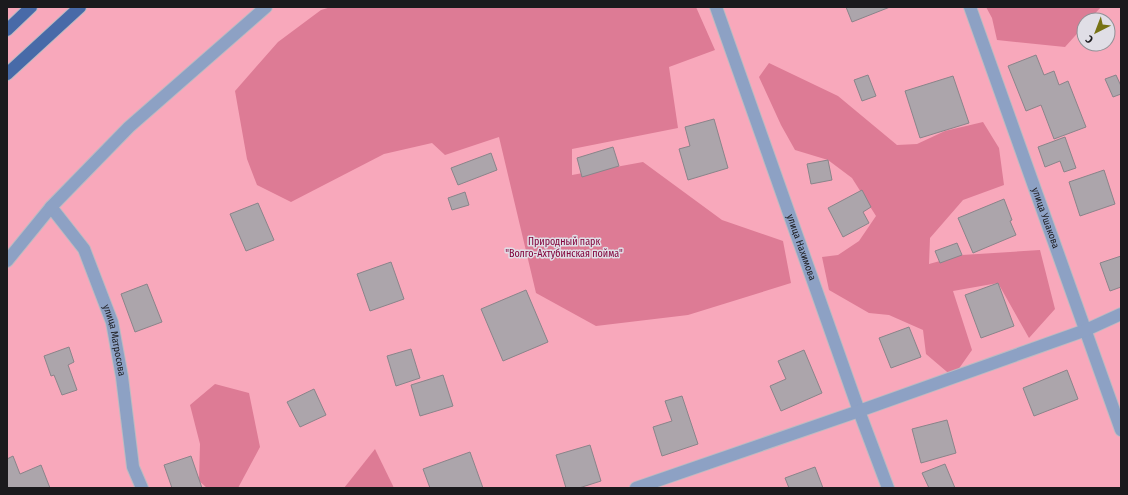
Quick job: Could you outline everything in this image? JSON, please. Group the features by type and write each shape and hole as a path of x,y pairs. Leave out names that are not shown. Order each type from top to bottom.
{"main road":[{"path":"7,30 32,7"},
{"path":"7,74 80,7"}],"street":[{"path":"7,261 51,207 130,127 266,7"},
{"name":"улица Нахимова","path":"716,7 859,411 888,488"},
{"name":"улица Ушакова","path":"970,7 1121,430"},
{"name":"улица Матросова","path":"51,207 84,249 112,322 122,377 133,467 142,488"},
{"path":"637,488 1086,330 1121,314"}],"green space":[{"name":"Природный парк \"Волго-Ахтубинская пойма\"","path":"7,7 1121,7 1121,488 7,488"},
{"path":"331,7 696,7 715,50 669,67 678,128 572,149 572,175 643,162 722,220 783,241 791,283 688,315 596,326 536,293 499,137 445,155 432,143 384,154 291,202 257,185 247,159 235,91 278,42 321,10"},
{"path":"986,7 1101,7 1096,12 1076,12 1076,35 1065,47 997,40 992,18"},
{"path":"769,63 838,96 897,145 917,144 945,131 983,122 999,148 1004,185 963,200 930,238 929,264 962,255 1040,250 1055,309 1029,338 998,283 953,291 972,350 953,377 926,354 923,330 889,315 869,313 829,290 822,257 838,255 859,241 876,216 852,178 828,160 795,150 781,125 759,77"},
{"path":"215,384 249,393 260,447 238,488 207,488 199,481 200,444 190,405"},
{"path":"375,449 394,488 344,488"}],"building":[{"path":"846,7 890,7 852,22"},
{"path":"1036,55 1044,75 1054,71 1059,85 1068,81 1086,127 1054,139 1041,105 1026,111 1008,66"},
{"path":"868,75 876,96 862,101 854,80"},
{"path":"1116,75 1121,86 1121,94 1113,97 1105,79"},
{"path":"953,76 969,123 920,138 905,91"},
{"path":"714,119 728,168 688,180 679,149 690,146 685,127"},
{"path":"1065,137 1076,168 1064,172 1060,161 1045,167 1038,147"},
{"path":"613,147 619,166 582,177 577,158"},
{"path":"491,153 497,170 458,185 451,168"},
{"path":"828,160 832,180 811,184 807,164"},
{"path":"1104,170 1115,204 1080,216 1069,182"},
{"path":"862,190 871,207 863,212 869,223 843,237 828,208"},
{"path":"465,192 469,205 452,210 448,198"},
{"path":"1004,199 1012,220 1010,221 1016,235 973,253 958,218"},
{"path":"258,203 274,240 246,251 230,214"},
{"path":"957,243 962,255 940,263 935,251"},
{"path":"1121,256 1121,287 1110,291 1100,263"},
{"path":"391,262 404,299 370,311 357,274"},
{"path":"998,283 1014,326 981,338 965,295"},
{"path":"147,284 162,322 135,332 121,294"},
{"path":"526,290 548,342 503,361 481,309"},
{"path":"909,327 921,357 891,368 879,338"},
{"path":"69,347 74,362 68,365 77,390 62,395 54,375 51,376 44,356"},
{"path":"411,349 420,378 396,386 387,356"},
{"path":"804,350 822,393 781,411 770,386 786,379 778,361"},
{"path":"1067,370 1078,399 1034,416 1023,388"},
{"path":"443,375 453,406 420,416 411,385"},
{"path":"314,389 326,415 300,427 287,402"},
{"path":"682,396 698,444 662,456 653,427 672,421 665,401"},
{"path":"947,420 956,453 921,463 912,429"},
{"path":"590,445 601,481 579,488 566,488 556,455"},
{"path":"470,452 483,488 430,488 423,469"},
{"path":"13,456 20,474 41,465 50,488 7,488 7,459"},
{"path":"191,456 202,488 172,488 164,465"},
{"path":"945,464 955,488 929,488 922,473"},
{"path":"815,467 823,488 789,488 785,478"}]}
